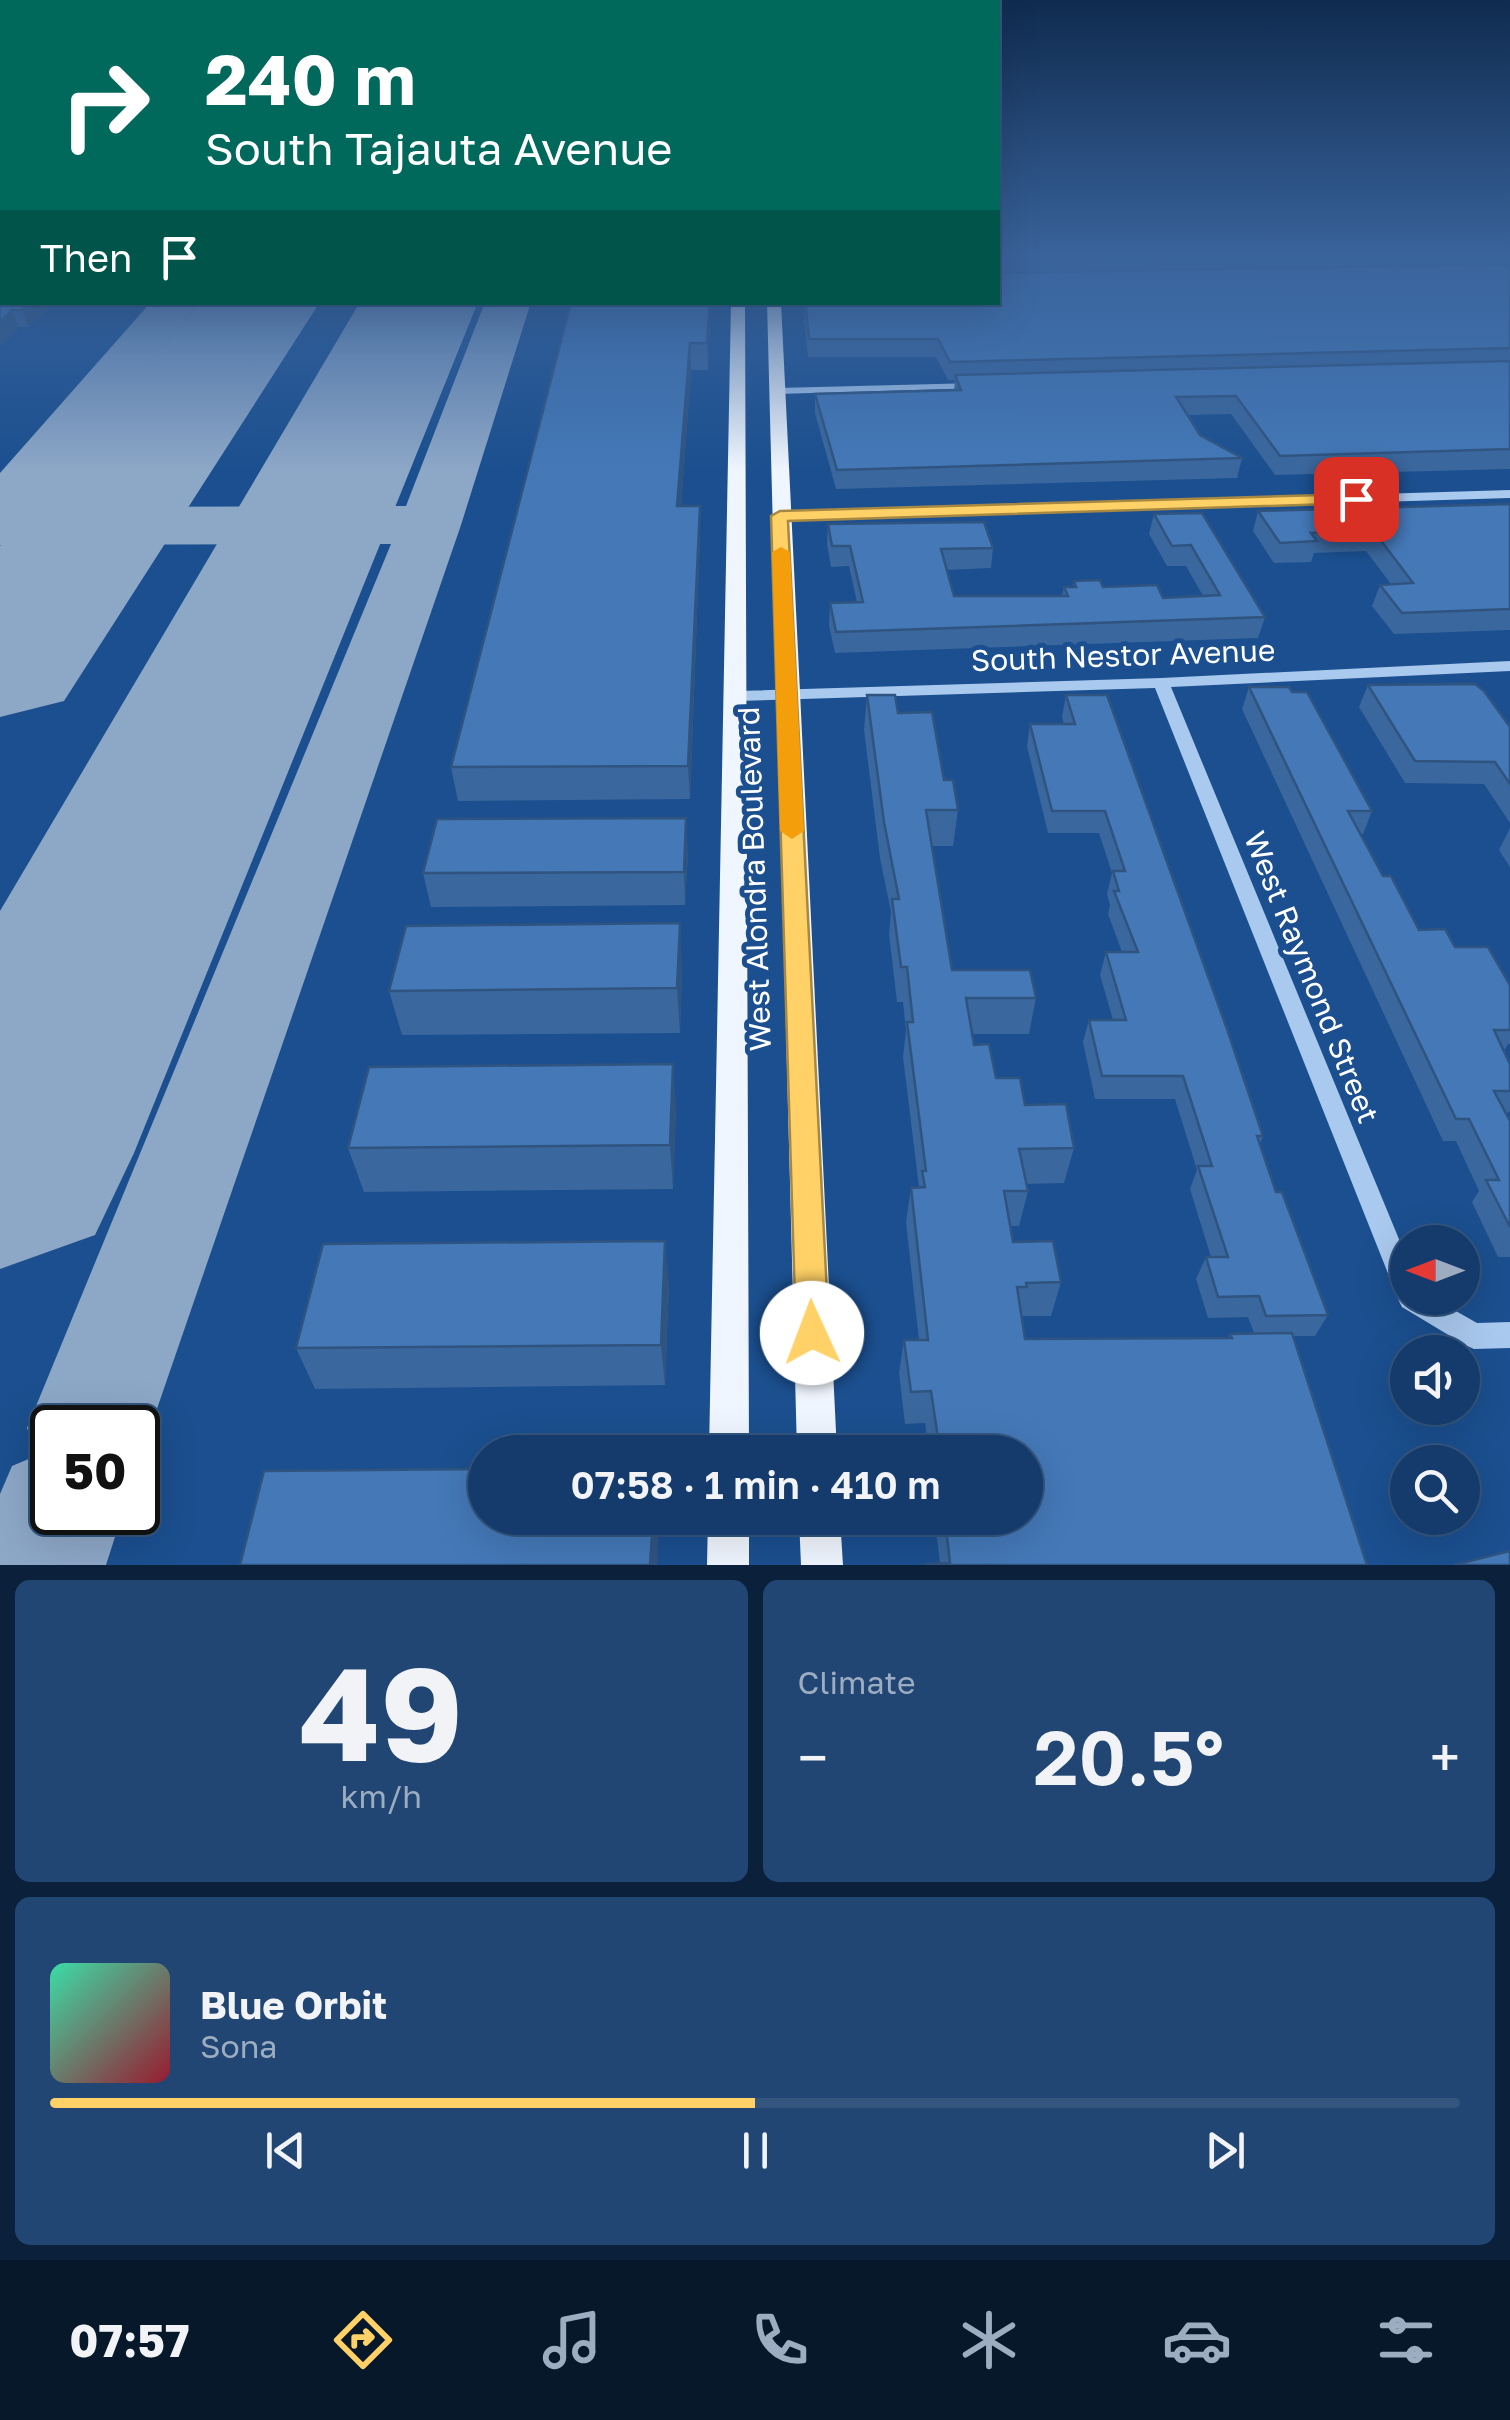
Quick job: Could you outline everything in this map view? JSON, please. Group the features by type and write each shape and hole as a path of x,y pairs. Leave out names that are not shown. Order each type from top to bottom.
{"main road":[{"name":"West Alondra Boulevard","path":"730,1435 738,325"},
{"name":"West Alondra Boulevard","path":"775,325 817,1435"},
{"path":"728,1565 729,1535"},
{"path":"821,1535 822,1565"}],"street":[{"path":"777,391 984,386"},
{"path":"780,516 1510,494"},
{"name":"South Nestor Avenue","path":"738,696 1161,683 1510,666"},
{"name":"West Raymond Street","path":"1161,683 1390,1248"},
{"path":"1441,1315 1474,1336 1510,1334"}],"building":[{"path":"565,325 708,325 707,343 690,343 677,506 700,506 688,766 451,767"},
{"path":"807,325 1510,325 1510,348 950,362 938,339 809,339"},
{"path":"1510,361 1510,449 1280,456 1236,396 1176,397 1200,435 1242,458 837,470 815,394 961,390 955,375"},
{"path":"1510,504 1510,609 1402,613 1380,585 1413,583 1373,530 1311,533 1317,541 1280,543 1258,511"},
{"path":"1202,513 1265,617 836,632 830,603 863,602 850,546 832,546 828,524 984,522 993,548 941,549 954,596 1068,596 1064,587 1076,587 1074,581 1100,580 1103,587 1157,585 1163,598 1220,595 1191,545 1172,546 1154,514"},
{"path":"1475,684 1510,727 1510,784 1495,762 1415,761 1368,685"},
{"path":"1249,687 1289,687 1292,692 1307,692 1372,811 1348,811 1383,876 1391,876 1419,930 1445,929 1455,947 1488,947 1510,985 1510,1030 1494,1030 1510,1064 1510,1091 1494,1091 1510,1121 1510,1227 1486,1180 1499,1180 1469,1119 1456,1119"},
{"path":"867,695 895,695 898,713 932,712 944,780 953,780 958,810 926,810 952,970 1030,970 1036,998 966,998 974,1045 989,1044 996,1078 1020,1078 1025,1105 1066,1104 1074,1148 1019,1149 1028,1191 1004,1191 1013,1242 1053,1241 1061,1282 1017,1287 1025,1339 1232,1338 1230,1334 1292,1333 1367,1565 926,1565 950,1563 947,1535 1043,1535 1043,1435 938,1435 931,1391 911,1392 904,1340 928,1340 911,1188 925,1187 922,1171 926,1171 907,1022 913,1022 907,967 901,967 892,899 899,899"},
{"path":"1066,695 1107,695 1227,1029 1263,1136 1257,1136 1276,1192 1282,1192 1328,1315 1266,1316 1259,1296 1218,1297 1206,1257 1228,1257 1198,1166 1212,1166 1183,1076 1102,1076 1089,1020 1126,1020 1106,952 1138,952 1114,891 1119,891 1113,871 1125,871 1105,811 1052,811 1030,724 1075,724"},
{"path":"686,818 684,872 423,873 437,819"},
{"path":"680,923 677,988 389,991 406,926"},
{"path":"673,1064 670,1145 348,1148 369,1067"},
{"path":"665,1241 661,1345 296,1348 323,1244"},
{"path":"468,1469 468,1535 652,1535 650,1565 240,1565 264,1471"},
{"path":"1510,1551 1510,1565 1454,1565"}],"taxiway":[{"path":"0,510 157,325"},
{"path":"430,525 500,325"},
{"path":"0,526 430,525"},
{"path":"99,1405 430,525"},
{"path":"39,1565 50,1535"}],"runway":[{"path":"0,663 245,325"},
{"path":"0,1153 408,325"}],"slow traffic":[{"path":"781,552 792,831"}],"route":[{"path":"812,1333 780,516 1356,499"}]}
